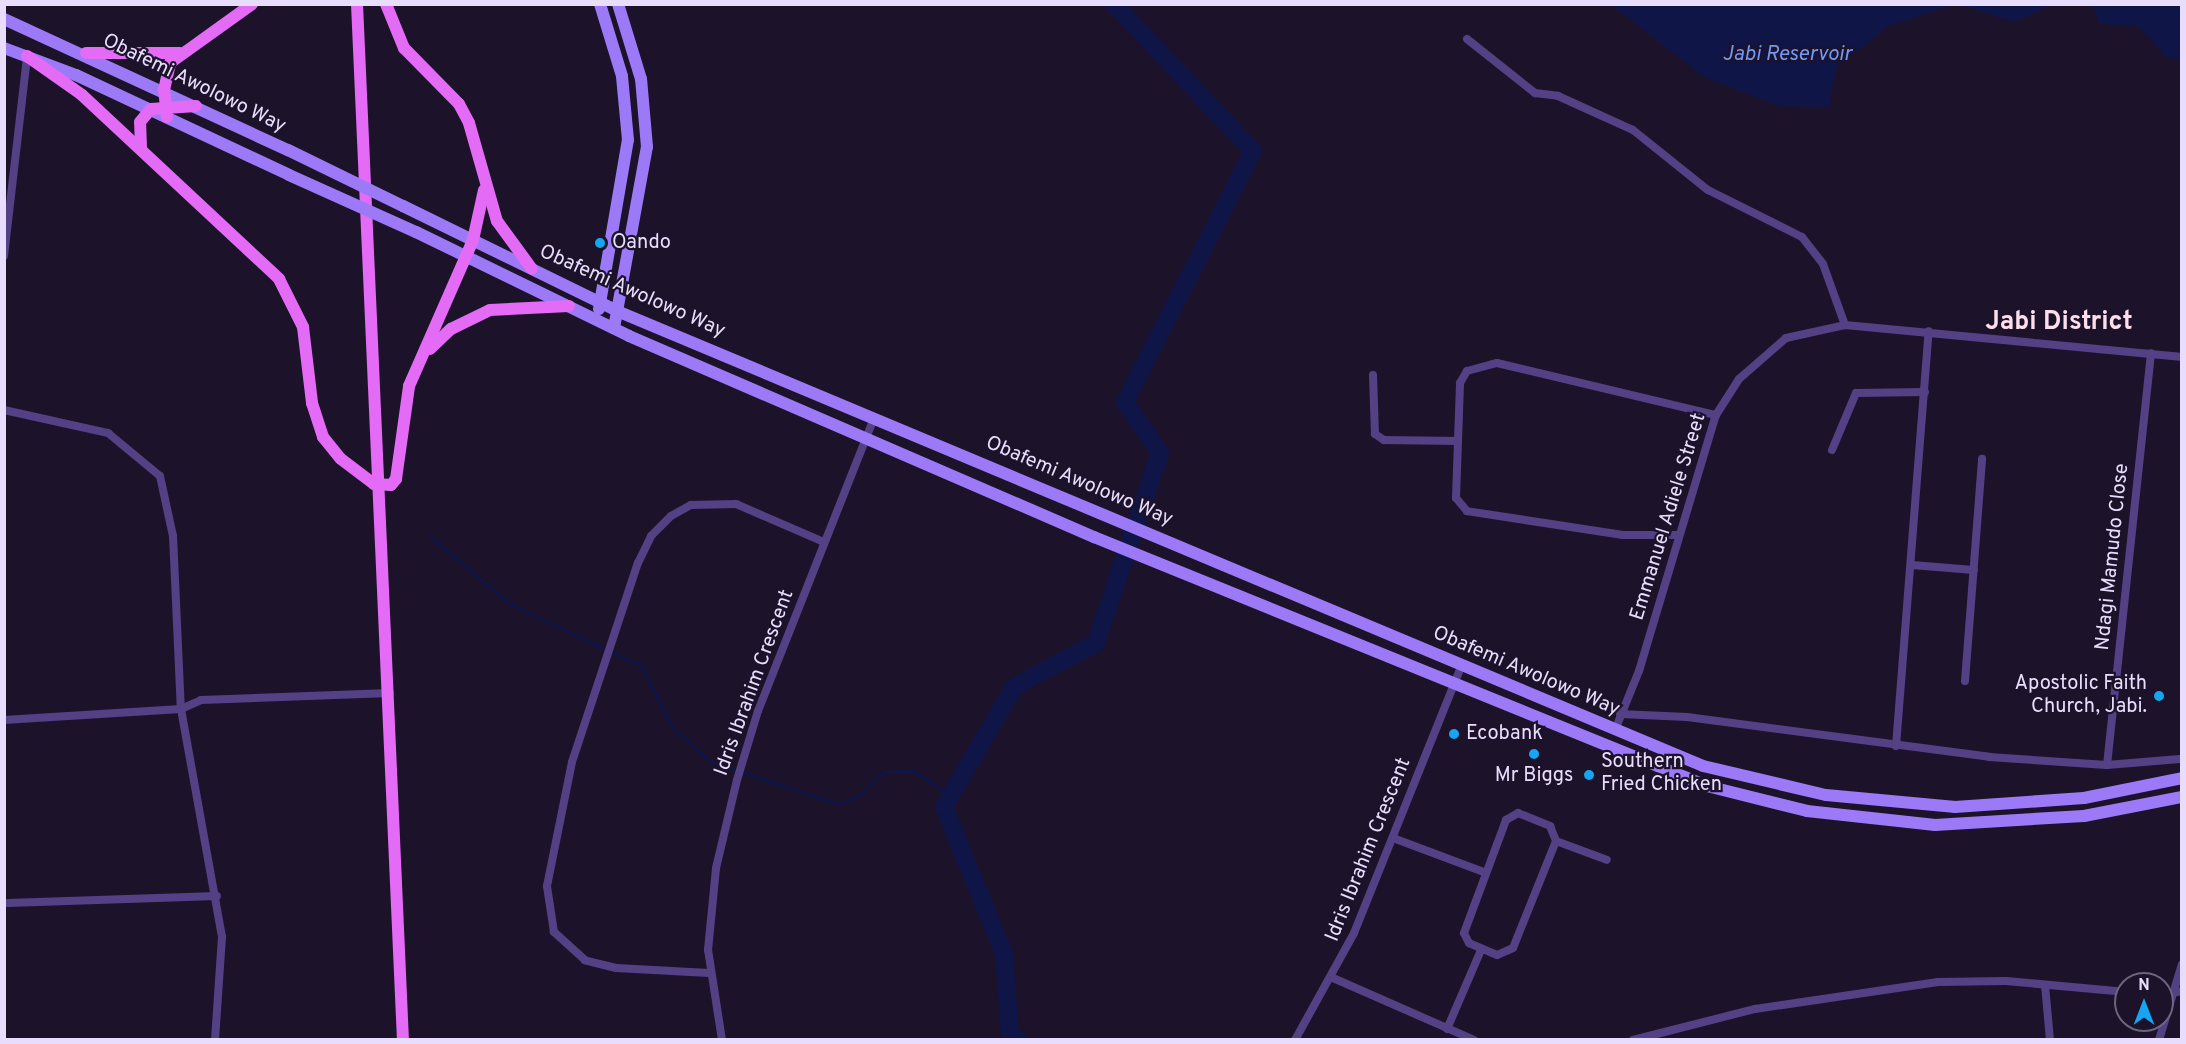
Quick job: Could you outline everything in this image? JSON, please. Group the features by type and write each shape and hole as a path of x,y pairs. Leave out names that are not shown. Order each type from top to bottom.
{"main road":[{"path":"166,111 164,90 170,63 180,53 211,38 252,4"},
{"path":"357,4 381,486 403,1040"},
{"path":"386,4 404,48 459,104 469,123 484,190 506,238 532,269"},
{"path":"598,320 628,140 622,76 600,4"},
{"path":"614,328 647,147 641,79 618,4"},
{"name":"Obafemi Awolowo Way","path":"4,19 86,53 164,90 617,311 1197,553 1461,667 1615,730 1740,777 1868,802 2003,806 2178,778"},
{"path":"4,48 151,109 166,111 196,106"},
{"path":"86,53 139,57 180,53"},
{"path":"27,56 69,84 141,148 279,279 303,327 312,403 323,437 348,465 381,486"},
{"path":"141,148 140,122 151,109"},
{"name":"Obafemi Awolowo Way","path":"166,111 289,175 416,232 614,328 1095,537 1660,770 1754,799 1848,818 1982,825 2084,816 2177,799"},
{"path":"381,486 396,479 405,405 422,355 466,257 484,190"},
{"path":"422,355 451,329 490,310 569,306"}],"street":[{"path":"1467,39 1535,93 1558,96 1632,129 1708,190 1802,237 1823,264 1845,325"},
{"path":"4,256 27,56"},
{"name":"Emmanuel Adiele Street","path":"1615,730 1639,671 1678,535 1716,415 1739,379 1786,338 1845,325 1929,331 2181,357"},
{"path":"1896,746 1929,331"},
{"name":"Ndagi Mamudo Close","path":"2107,765 2151,353"},
{"path":"1678,535 1623,535 1474,514 1456,498 1460,383 1467,370 1479,364 1497,363 1716,415"},
{"path":"1373,375 1375,434 1384,440 1458,441"},
{"path":"1832,450 1856,393 1925,392"},
{"path":"4,410 108,433 160,476 173,536 181,709 217,896 222,937 215,1040"},
{"name":"Idris Ibrahim Crescent","path":"722,1040 709,973 716,868 736,780 824,542 874,418"},
{"path":"1965,681 1982,459"},
{"path":"709,973 616,968 585,960 554,932 547,886 572,762 638,563 651,536 671,516 691,505 736,504 824,542"},
{"path":"1912,565 1974,570"},
{"name":"Idris Ibrahim Crescent","path":"1295,1040 1333,978 1393,838 1461,667"},
{"path":"4,720 181,709 201,699 390,693"},
{"path":"1620,714 1687,717 1896,746 2107,765 2180,759"},
{"path":"1511,815 1550,826 1556,841 1513,948 1497,955 1469,943 1464,933 1485,873 1511,815"},
{"path":"1393,838 1485,873"},
{"path":"1556,841 1607,860"},
{"path":"8,903 217,896"},
{"path":"1447,1029 1481,950"},
{"path":"2159,1040 2179,990 2181,964"},
{"path":"1333,978 1474,1040"},
{"path":"1633,1040 1755,1009 1869,989 1938,982 2045,985 2114,991"},
{"path":"2045,985 2050,1040"}],"water":[{"name":"Jabi Reservoir","path":"1612,5 1953,5 1887,27 1836,68 1829,107 1779,106 1704,77"},
{"path":"1960,5 2052,5 2014,22"},
{"path":"2093,5 2181,5 2181,60 2166,57 2138,26 2099,24"}],"waterway":[{"path":"1019,1040 1010,1036 1004,954 944,807 1014,687 1096,643 1160,453 1125,402 1253,151 1114,4"},
{"path":"430,536 510,604 642,666 672,727 710,761 839,804 861,794 884,772 914,771 950,796"}],"place":[{"name":"Oando","path":"600,243"},
{"name":"Apostolic Faith Church, Jabi.","path":"2159,696"},
{"name":"Ecobank","path":"1454,734"},
{"name":"Mr Biggs","path":"1534,754"},
{"name":"Southern Fried Chicken","path":"1589,775"}],"district":[{"name":"Jabi District","path":"2059,323"}]}
